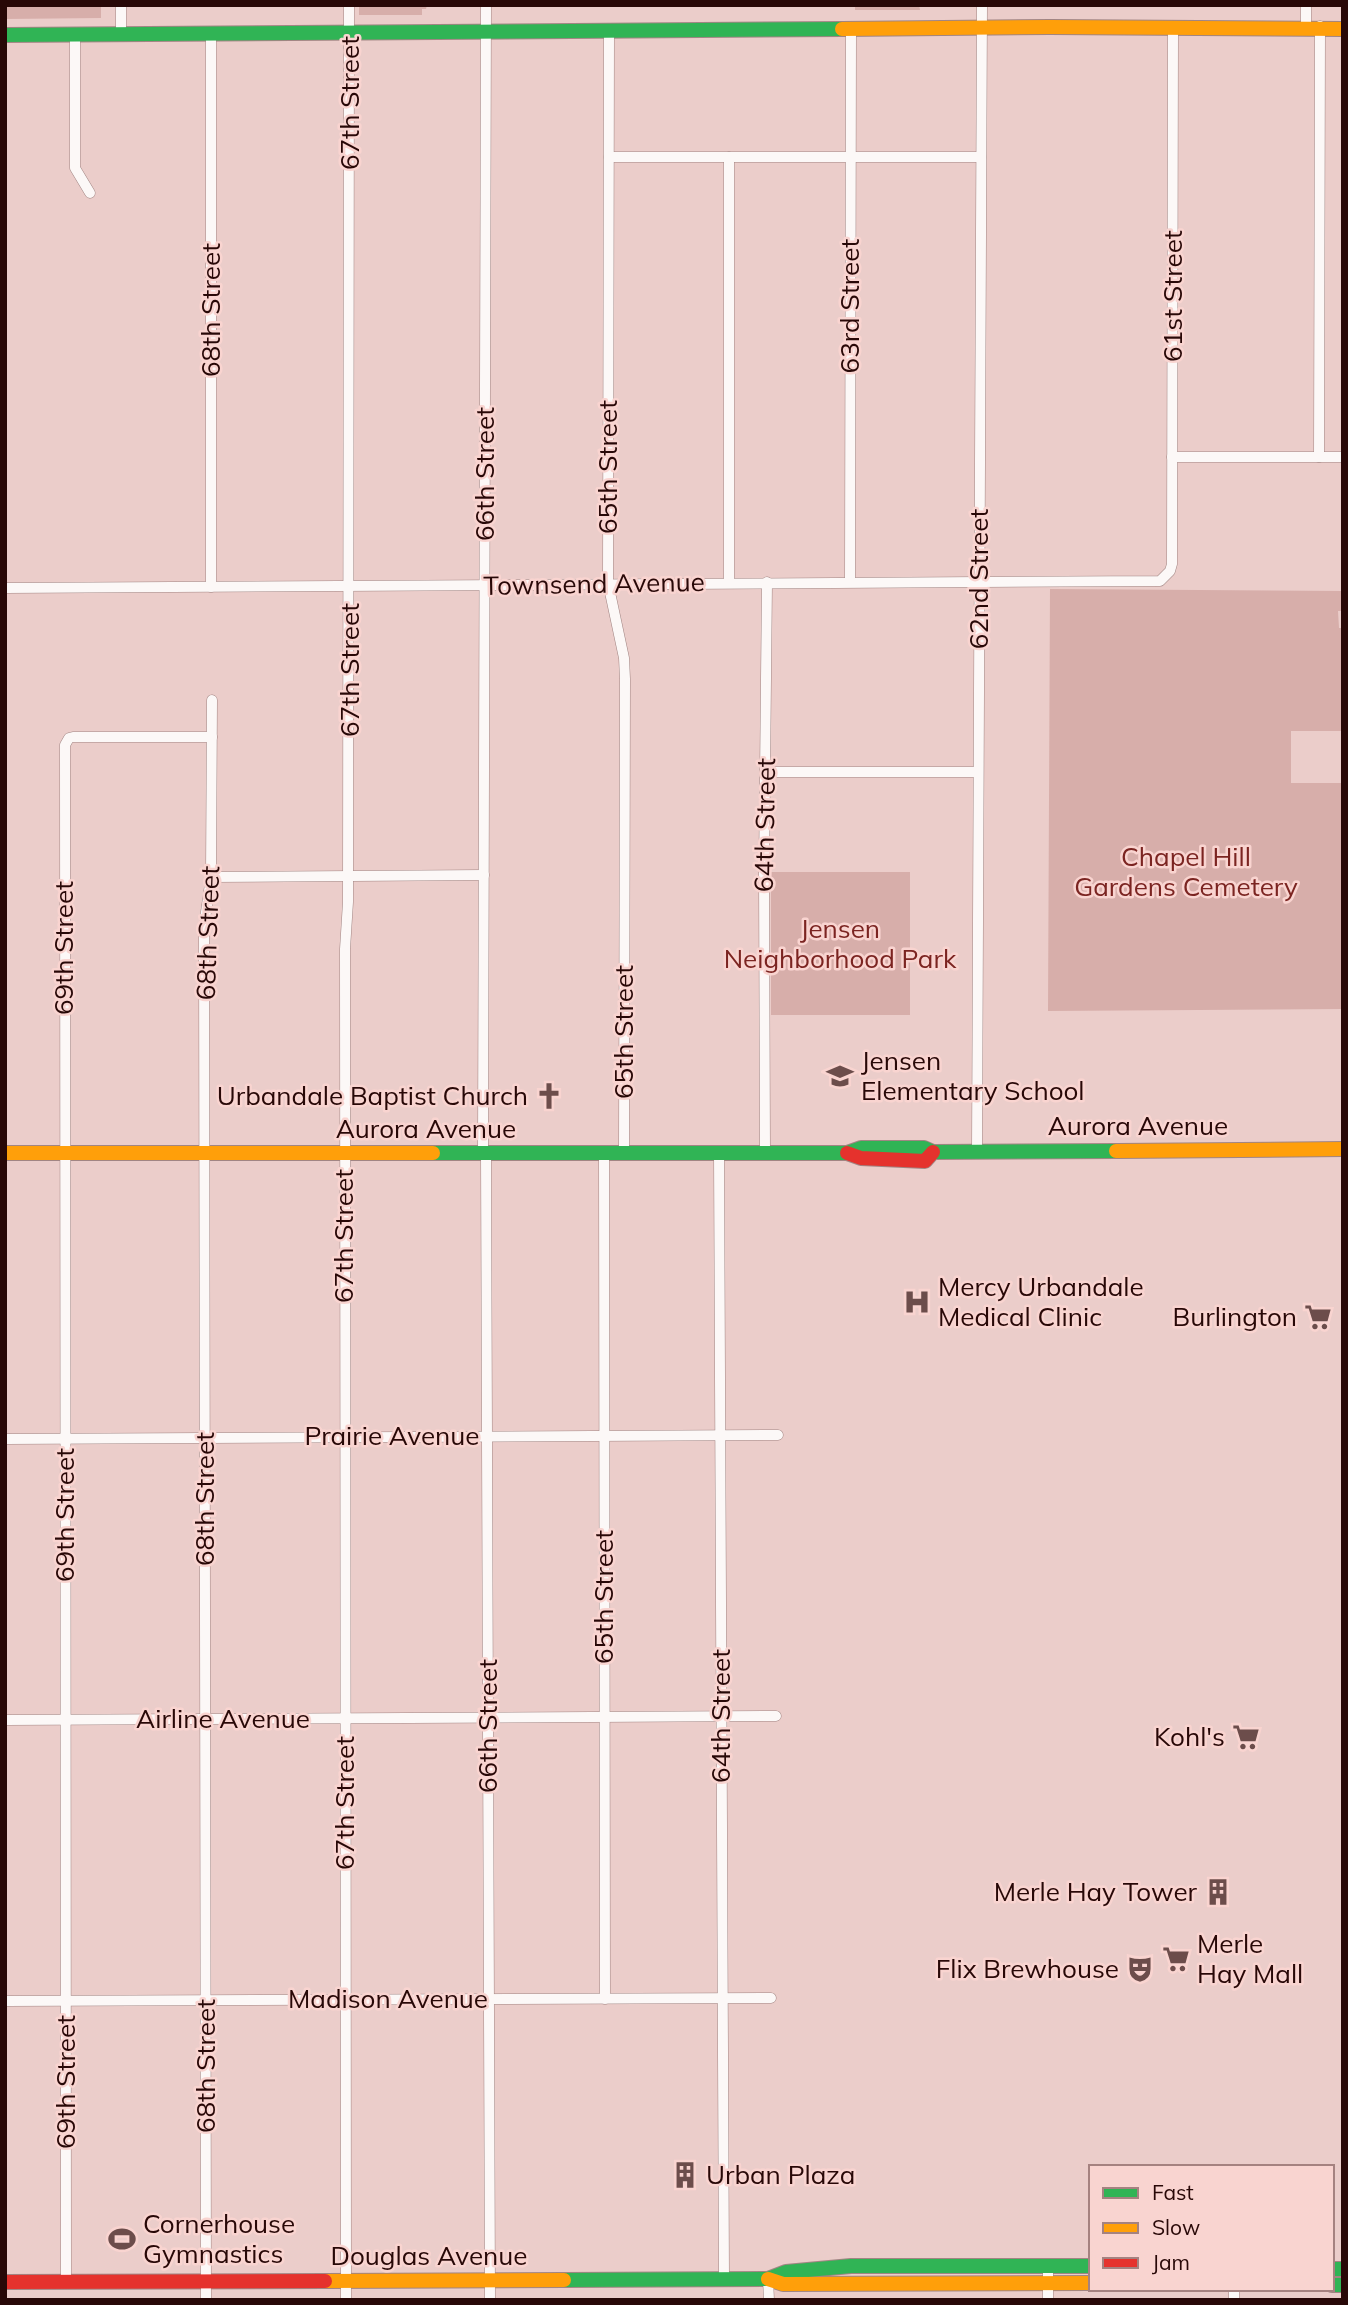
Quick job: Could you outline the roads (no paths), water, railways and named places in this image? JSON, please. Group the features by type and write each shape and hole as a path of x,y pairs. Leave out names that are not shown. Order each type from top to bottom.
{"main road":[{"path":"5,35 1343,27"},
{"name":"Aurora Avenue","path":"5,1153 765,1152 847,1153 861,1158 925,1161 933,1152 1343,1149"},
{"name":"Douglas Avenue","path":"5,2281 723,2279 768,2278 786,2272 851,2266 1089,2266"},
{"name":"Douglas Avenue","path":"768,2278 783,2284 1089,2283"}],"street":[{"path":"121,5 121,34"},
{"name":"67th Street","path":"346,2300 344,1153 345,948 349,876 349,5"},
{"name":"66th Street","path":"486,5 484,875 490,2300"},
{"name":"62nd Street","path":"977,1152 982,5"},
{"path":"1306,5 1315,27 1319,457"},
{"name":"61st Street","path":"1172,564 1173,28"},
{"name":"63rd Street","path":"850,29 850,582"},
{"name":"65th Street","path":"609,31 608,583 622,648 625,679 624,1153"},
{"path":"75,34 75,168 90,193"},
{"name":"68th Street","path":"211,34 211,587"},
{"path":"609,157 981,157"},
{"path":"729,157 729,582"},
{"path":"1172,457 1343,457"},
{"name":"Townsend Avenue","path":"5,588 729,582 1153,582 1167,576 1172,564"},
{"name":"64th Street","path":"765,1152 767,582"},
{"name":"68th Street","path":"206,2300 204,926 211,877 212,700"},
{"name":"69th Street","path":"66,2281 65,748 66,741 74,737 212,737"},
{"path":"766,772 978,772"},
{"path":"211,877 484,875"},
{"name":"64th Street","path":"719,1152 723,2279"},
{"name":"65th Street","path":"604,1153 605,1999"},
{"name":"Prairie Avenue","path":"5,1439 778,1435"},
{"name":"Airline Avenue","path":"5,1720 776,1716"},
{"name":"Madison Avenue","path":"5,2001 771,1998"},
{"path":"1048,2265 1048,2300"},
{"path":"768,2278 769,2300"}],"place":[{"name":"Jensen Elementary School","path":"840,1076"},
{"name":"Urbandale Baptist Church","path":"549,1096"},
{"name":"Mercy Urbandale Medical Clinic","path":"917,1302"},
{"name":"Burlington","path":"1318,1317"},
{"name":"Kohl's","path":"1246,1737"},
{"name":"Merle Hay Tower","path":"1218,1892"},
{"name":"Merle Hay Mall","path":"1176,1959"},
{"name":"Flix Brewhouse","path":"1140,1969"},
{"name":"Urban Plaza","path":"685,2175"},
{"name":"Cornerhouse Gymnastics","path":"122,2239"}],"park label":[{"name":"Chapel Hill Gardens Cemetery","path":"1186,872"},
{"name":"Jensen Neighborhood Park","path":"840,944"}]}
